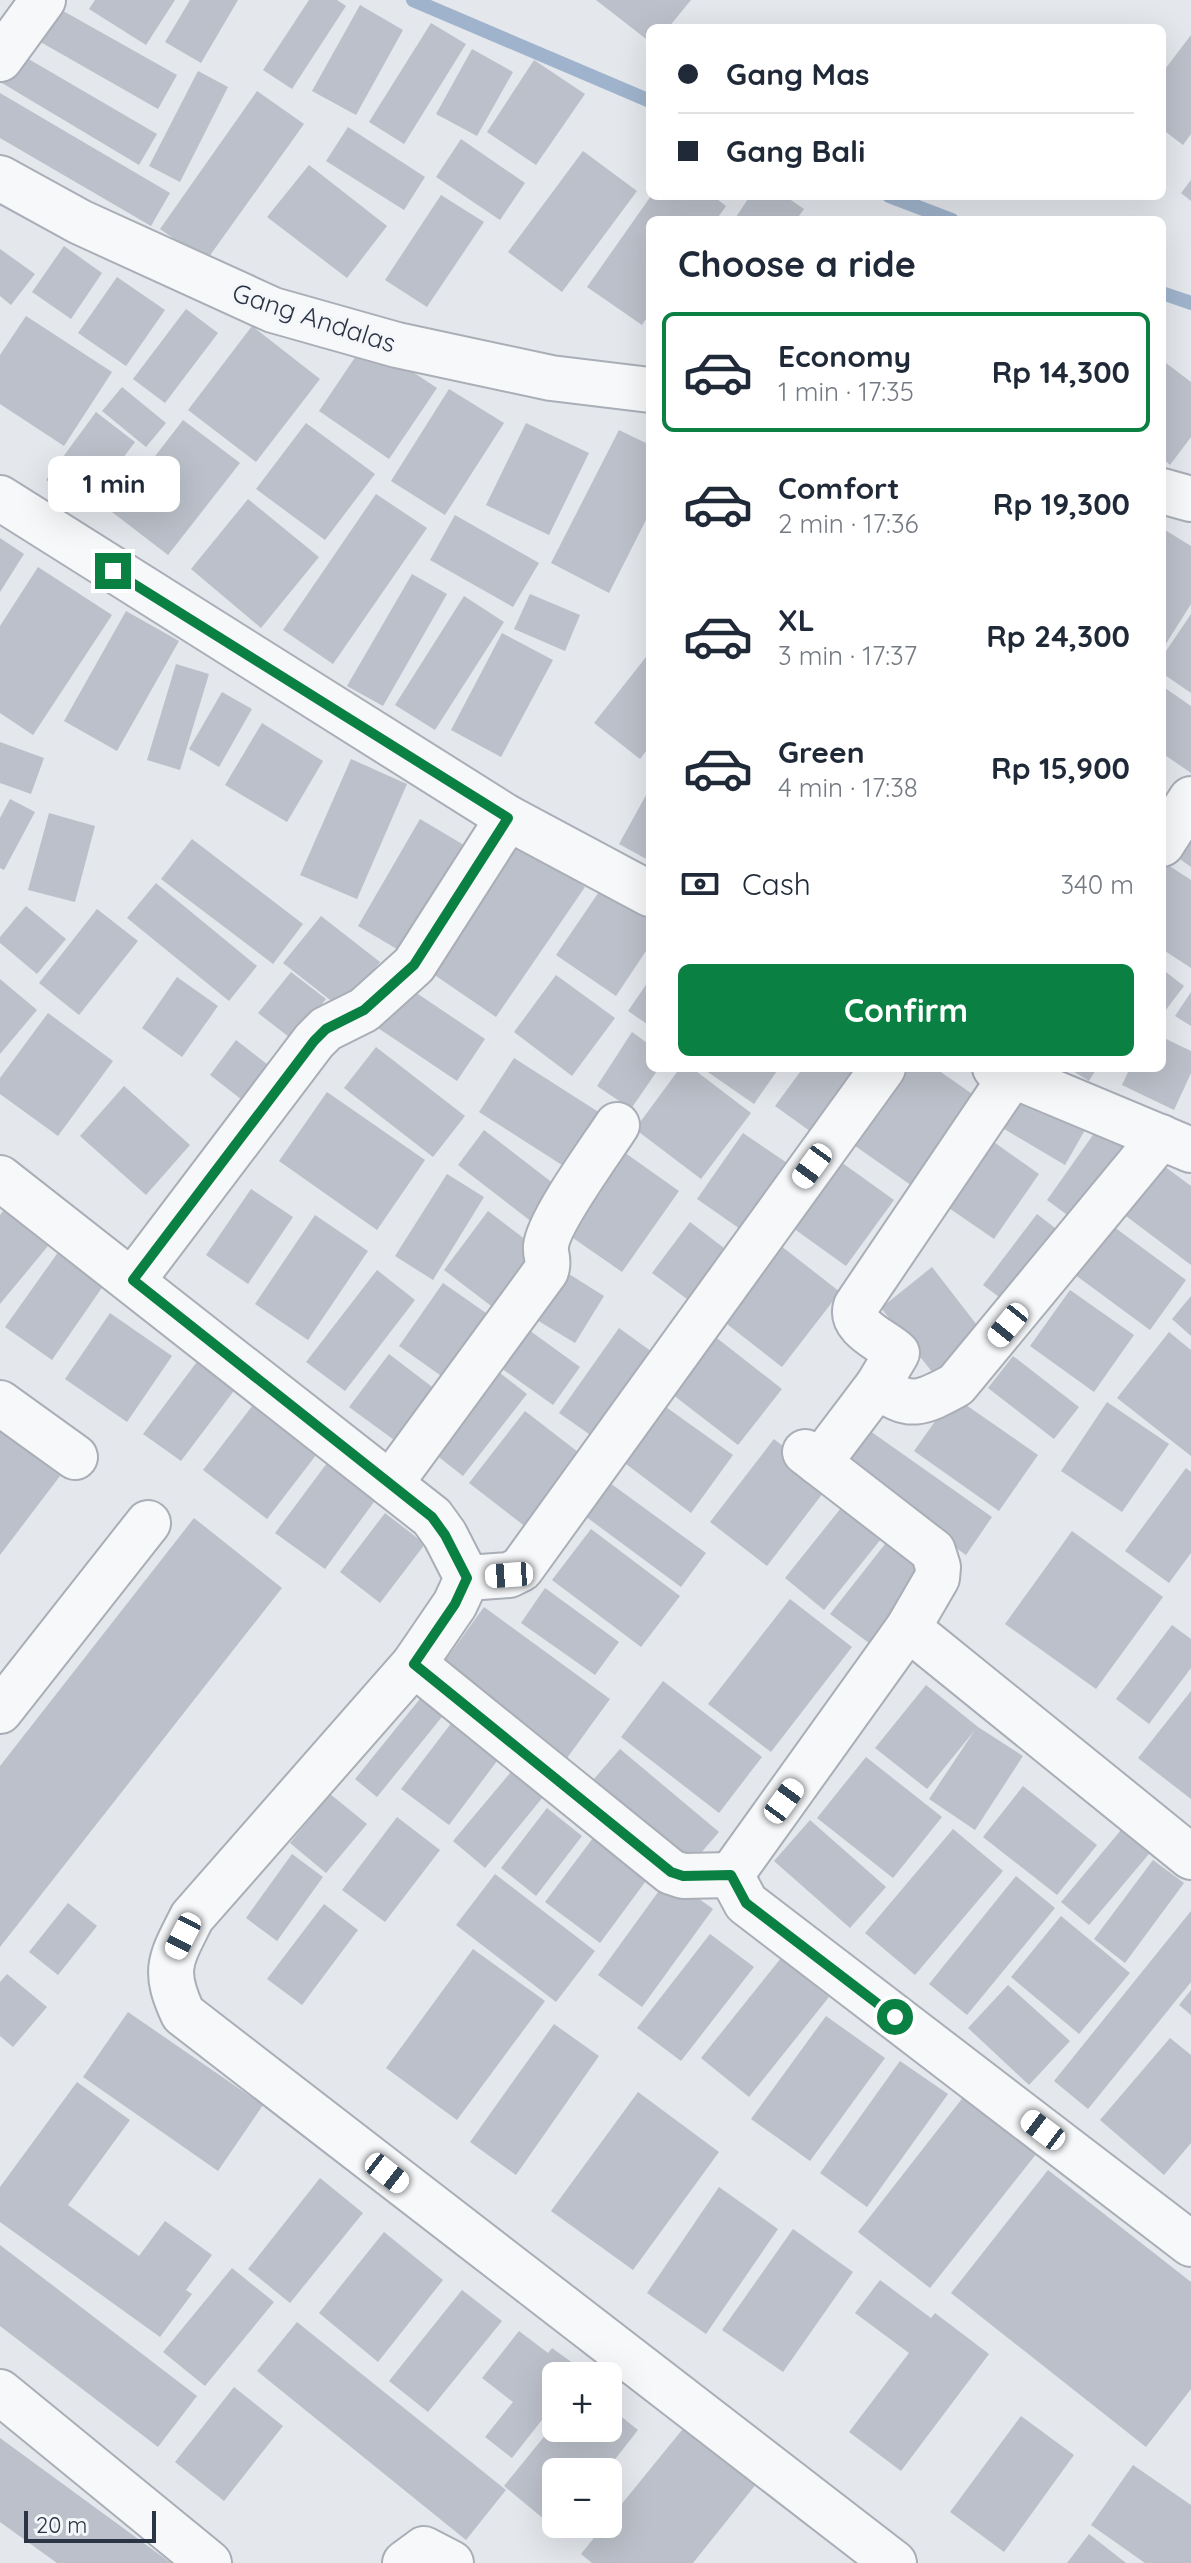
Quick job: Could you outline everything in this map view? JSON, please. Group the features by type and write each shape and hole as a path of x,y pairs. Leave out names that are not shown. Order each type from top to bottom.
{"street":[{"path":"0,59 43,0"},
{"name":"Gang Andalas","path":"0,178 80,222 273,310 397,345 535,375 646,389"},
{"path":"1166,492 1191,499"},
{"path":"0,498 508,818 646,892"},
{"path":"1166,838 1191,799"},
{"path":"133,1280 314,1041 326,1029 364,1010 414,965 508,818"},
{"path":"467,1578 509,1575 521,1569 880,1072"},
{"path":"731,1875 908,1628 937,1578 937,1559 933,1551 812,1458 878,1385 897,1353 857,1322 853,1314 856,1306 1007,1072"},
{"path":"878,1385 892,1398 909,1403 928,1399 956,1385 1176,1144 1013,1072"},
{"path":"390,1484 546,1271 549,1262 546,1246 561,1214 617,1125"},
{"path":"0,1178 432,1517 467,1578"},
{"path":"0,1403 75,1457"},
{"path":"0,1711 148,1523"},
{"path":"467,1578 455,1604 414,1664 192,1917 173,1955 170,1984 183,2014 894,2563"},
{"path":"908,1628 1184,1837"},
{"path":"414,1664 671,1872 683,1876 731,1875"},
{"path":"731,1875 746,1903 1191,2244"},
{"path":"0,2392 209,2563"},
{"path":"405,2563 424,2549 451,2563"}],"building":[{"path":"95,0 175,0 146,45 89,9"},
{"path":"190,0 238,0 201,63 165,42"},
{"path":"309,0 337,0 346,6 292,89 263,70"},
{"path":"596,0 691,0 671,24 646,24 646,39"},
{"path":"49,3 177,75 158,109 30,36"},
{"path":"360,5 403,30 356,115 312,91"},
{"path":"431,23 466,44 404,144 369,122"},
{"path":"1191,35 1191,134 1183,145 1166,132 1166,68"},
{"path":"472,49 513,72 477,136 436,114"},
{"path":"20,54 157,134 139,165 2,83"},
{"path":"534,60 585,94 536,165 487,132"},
{"path":"198,71 228,87 180,182 149,166"},
{"path":"257,91 304,124 206,261 160,229"},
{"path":"0,93 170,193 151,226 0,138"},
{"path":"348,127 425,177 404,210 326,161"},
{"path":"461,139 525,183 500,220 436,177"},
{"path":"583,151 637,191 562,292 508,252"},
{"path":"309,165 387,226 347,278 267,217"},
{"path":"1191,180 1191,201 1181,193"},
{"path":"441,195 484,222 427,307 385,280"},
{"path":"648,200 718,200 726,206 719,216 646,216 646,319 642,325 587,287"},
{"path":"747,200 791,200 804,209 799,216 737,216"},
{"path":"64,246 102,273 71,319 32,292"},
{"path":"0,249 35,274 11,305 0,296"},
{"path":"117,277 165,310 126,366 78,333"},
{"path":"186,309 218,333 165,403 133,379"},
{"path":"26,316 112,372 64,446 0,404 0,355"},
{"path":"252,326 320,379 256,462 188,410"},
{"path":"366,341 437,388 389,459 319,411"},
{"path":"1166,363 1191,382 1191,437 1170,465 1166,462"},
{"path":"122,387 166,423 146,447 102,411"},
{"path":"449,389 504,423 445,515 391,481"},
{"path":"96,412 135,442 85,509 46,480"},
{"path":"183,420 240,463 168,555 112,512"},
{"path":"306,423 375,474 325,540 256,489"},
{"path":"526,423 589,453 549,535 486,505"},
{"path":"619,430 646,443 646,520 609,593 551,563"},
{"path":"376,494 427,528 333,664 283,630"},
{"path":"248,499 319,557 261,628 191,569"},
{"path":"455,515 539,563 513,607 430,560"},
{"path":"1166,531 1191,546 1191,604 1166,644"},
{"path":"0,538 24,554 0,592"},
{"path":"38,567 112,615 33,735 0,713 0,626"},
{"path":"412,574 447,594 383,706 347,686"},
{"path":"530,594 580,615 565,651 514,629"},
{"path":"464,596 504,622 435,730 395,705"},
{"path":"126,611 179,641 117,751 64,721"},
{"path":"1191,614 1191,693 1166,676 1166,651"},
{"path":"502,633 553,660 501,757 451,730"},
{"path":"646,657 646,751 640,759 594,723"},
{"path":"176,664 209,674 180,770 147,760"},
{"path":"1166,689 1191,706 1191,773 1166,756"},
{"path":"222,692 252,709 219,767 189,749"},
{"path":"262,723 323,761 287,822 225,785"},
{"path":"0,742 44,758 31,794 0,783"},
{"path":"351,759 407,784 357,899 300,875"},
{"path":"646,795 646,859 619,844"},
{"path":"10,799 35,812 4,870 0,868 0,818"},
{"path":"49,813 95,826 75,902 28,890"},
{"path":"420,819 474,851 412,958 358,926"},
{"path":"1191,822 1191,867 1170,852"},
{"path":"510,835 585,887 496,1017 420,965"},
{"path":"192,839 303,924 273,964 161,879"},
{"path":"1166,864 1191,880 1191,968 1166,952"},
{"path":"156,883 257,966 229,1001 127,918"},
{"path":"605,883 646,910 646,951 616,996 556,955"},
{"path":"26,906 66,939 37,974 0,943 0,937"},
{"path":"97,909 138,941 79,1015 39,983"},
{"path":"321,916 380,962 343,1010 283,963"},
{"path":"291,972 326,999 293,1040 258,1013"},
{"path":"1166,972 1184,986 1166,1010"},
{"path":"556,975 615,1018 572,1076 514,1032"},
{"path":"177,977 218,1006 182,1057 142,1028"},
{"path":"0,979 37,1010 0,1054"},
{"path":"403,984 485,1039 457,1081 375,1026"},
{"path":"646,985 646,1023 628,1011"},
{"path":"1191,992 1191,1026 1175,1016"},
{"path":"48,1013 113,1061 58,1136 0,1094 0,1078"},
{"path":"632,1032 646,1042 646,1072 656,1072 631,1109 597,1086"},
{"path":"1166,1039 1191,1051 1191,1073 1174,1110 1122,1085 1128,1072 1166,1072"},
{"path":"236,1040 272,1068 246,1103 210,1075"},
{"path":"376,1047 465,1116 433,1157 344,1088"},
{"path":"514,1058 611,1120 576,1174 479,1112"},
{"path":"677,1072 697,1072 751,1113 701,1179 635,1129"},
{"path":"708,1072 776,1072 754,1104"},
{"path":"800,1072 869,1072 821,1139 775,1106"},
{"path":"885,1072 941,1072 978,1098 915,1188 841,1136"},
{"path":"1074,1072 1095,1072 1089,1081"},
{"path":"124,1086 190,1145 146,1195 80,1136"},
{"path":"1018,1091 1085,1130 1065,1165 999,1126"},
{"path":"327,1092 425,1160 377,1230 279,1161"},
{"path":"1100,1125 1139,1154 1085,1228 1047,1200"},
{"path":"484,1130 567,1194 541,1229 458,1165"},
{"path":"743,1133 799,1171 753,1238 697,1199"},
{"path":"991,1140 1039,1174 994,1239 946,1206"},
{"path":"621,1150 679,1191 622,1272 563,1231"},
{"path":"834,1157 894,1200 846,1266 786,1223"},
{"path":"1164,1166 1191,1186 1191,1265 1126,1216"},
{"path":"447,1174 484,1197 433,1280 395,1256"},
{"path":"251,1189 293,1217 248,1284 206,1255"},
{"path":"4,1210 48,1246 0,1304 0,1215"},
{"path":"488,1211 543,1253 499,1312 444,1270"},
{"path":"1037,1214 1068,1238 1015,1309 983,1285"},
{"path":"315,1215 368,1251 308,1340 255,1304"},
{"path":"690,1222 737,1258 699,1308 652,1273"},
{"path":"1110,1224 1186,1280 1150,1330 1074,1274"},
{"path":"776,1242 840,1292 782,1367 718,1317"},
{"path":"64,1244 110,1276 52,1360 5,1327"},
{"path":"932,1267 987,1338 937,1378 881,1308"},
{"path":"561,1269 604,1296 575,1343 532,1317"},
{"path":"377,1270 415,1300 345,1391 306,1362"},
{"path":"443,1283 499,1322 454,1385 399,1346"},
{"path":"1070,1290 1134,1335 1094,1392 1030,1346"},
{"path":"1191,1296 1191,1336 1172,1319"},
{"path":"110,1313 172,1356 127,1422 65,1379"},
{"path":"522,1325 580,1367 553,1405 494,1363"},
{"path":"619,1328 659,1357 599,1441 559,1413"},
{"path":"1169,1332 1191,1350 1191,1456 1117,1398"},
{"path":"713,1335 782,1389 738,1445 668,1391"},
{"path":"389,1354 444,1396 405,1448 349,1407"},
{"path":"1013,1356 1079,1407 1054,1439 988,1388"},
{"path":"199,1359 236,1388 181,1461 143,1434"},
{"path":"495,1369 527,1394 463,1476 431,1451"},
{"path":"953,1396 1038,1455 999,1511 914,1451"},
{"path":"259,1397 323,1446 267,1519 203,1470"},
{"path":"659,1402 733,1455 691,1513 618,1458"},
{"path":"1107,1402 1169,1444 1122,1512 1061,1471"},
{"path":"525,1411 587,1459 531,1531 469,1483"},
{"path":"863,1426 992,1517 966,1555 836,1463"},
{"path":"0,1430 60,1476 0,1555"},
{"path":"774,1439 830,1484 767,1566 710,1522"},
{"path":"330,1459 379,1495 325,1569 275,1533"},
{"path":"1186,1468 1191,1472 1191,1553 1169,1583 1125,1551"},
{"path":"610,1483 706,1553 681,1587 585,1516"},
{"path":"849,1498 889,1529 824,1610 785,1578"},
{"path":"385,1513 425,1544 380,1603 340,1572"},
{"path":"194,1518 282,1588 0,1947 0,1766"},
{"path":"591,1529 680,1596 641,1647 552,1580"},
{"path":"1072,1531 1163,1597 1096,1689 1005,1624"},
{"path":"889,1539 934,1574 877,1649 830,1614"},
{"path":"545,1588 619,1642 595,1675 521,1623"},
{"path":"790,1599 852,1647 771,1752 708,1704"},
{"path":"484,1607 610,1699 562,1765 436,1673"},
{"path":"1172,1625 1191,1639 1191,1668 1149,1724 1116,1699"},
{"path":"663,1681 762,1757 719,1813 621,1737"},
{"path":"432,1684 454,1702 377,1797 355,1779"},
{"path":"926,1685 978,1727 1023,1756 975,1830 929,1799 975,1730 927,1789 875,1748"},
{"path":"1191,1691 1191,1799 1138,1758"},
{"path":"459,1713 506,1749 449,1825 401,1789"},
{"path":"620,1749 719,1832 686,1870 587,1787"},
{"path":"866,1757 942,1817 893,1878 817,1818"},
{"path":"521,1760 552,1786 485,1868 453,1841"},
{"path":"1023,1786 1097,1845 1057,1895 983,1837"},
{"path":"330,1794 367,1824 326,1873 290,1843"},
{"path":"547,1808 582,1836 536,1896 501,1868"},
{"path":"397,1817 440,1850 385,1922 342,1890"},
{"path":"810,1820 886,1887 850,1928 774,1861"},
{"path":"953,1829 1003,1871 915,1975 865,1933"},
{"path":"599,1830 654,1870 600,1943 545,1902"},
{"path":"1121,1830 1149,1854 1089,1925 1061,1902"},
{"path":"292,1854 323,1877 277,1941 246,1918"},
{"path":"1153,1860 1184,1883 1125,1963 1094,1939"},
{"path":"495,1874 595,1951 556,2002 456,1925"},
{"path":"1016,1876 1055,1908 967,2015 929,1984"},
{"path":"669,1877 713,1909 642,2007 598,1975"},
{"path":"68,1903 97,1926 58,1975 29,1952"},
{"path":"324,1904 358,1930 302,2005 267,1979"},
{"path":"1191,1911 1191,1982 1088,2109 1054,2081"},
{"path":"1061,1916 1130,1973 1079,2034 1011,1977"},
{"path":"710,1934 754,1967 681,2061 637,2028"},
{"path":"473,1949 545,2001 457,2120 386,2068"},
{"path":"781,1958 829,1997 749,2097 701,2058"},
{"path":"7,1974 47,2007 13,2047 0,2036 0,1982"},
{"path":"1008,1985 1070,2041 1029,2085 968,2028"},
{"path":"1191,1990 1191,2015 1179,2005"},
{"path":"128,2012 263,2105 218,2171 83,2077"},
{"path":"826,2016 885,2058 810,2161 751,2119"},
{"path":"554,2024 599,2056 516,2175 470,2142"},
{"path":"1170,2038 1191,2055 1191,2143 1164,2175 1100,2120"},
{"path":"900,2061 948,2094 867,2207 820,2173"},
{"path":"77,2082 130,2120 68,2205 139,2256 165,2221 212,2255 186,2290 192,2294 160,2337 0,2222 0,2187"},
{"path":"968,2091 1041,2148 930,2288 858,2232"},
{"path":"638,2092 719,2152 633,2270 551,2211"},
{"path":"1048,2170 1191,2282 1191,2389 1146,2447 951,2293"},
{"path":"320,2178 363,2213 290,2303 248,2269"},
{"path":"719,2187 778,2229 706,2334 647,2293"},
{"path":"793,2229 853,2272 783,2372 722,2330"},
{"path":"384,2232 443,2280 378,2362 319,2313"},
{"path":"0,2245 197,2396 158,2447 0,2326"},
{"path":"232,2268 274,2302 205,2386 163,2352"},
{"path":"880,2280 931,2318 935,2313 989,2354 901,2471 849,2432 909,2353 855,2313"},
{"path":"462,2290 502,2321 428,2412 389,2381"},
{"path":"297,2322 506,2490 466,2540 257,2371"},
{"path":"519,2331 548,2353 552,2348 571,2362 542,2362 542,2420 512,2458 485,2437 513,2402 482,2378"},
{"path":"234,2387 283,2426 224,2501 175,2462"},
{"path":"1021,2416 1074,2455 1004,2552 950,2512"},
{"path":"622,2417 638,2430 616,2458 542,2458 542,2518 504,2486 542,2439 542,2442 622,2442"},
{"path":"686,2425 757,2483 693,2563 592,2563 581,2554 594,2538 622,2538 622,2504"},
{"path":"0,2438 171,2563 57,2563 0,2522"},
{"path":"1133,2465 1191,2505 1191,2563 1145,2563 1091,2525"},
{"path":"1089,2534 1126,2563 1067,2563"}],"waterway":[{"path":"413,0 646,99"},
{"path":"900,200 942,216"},
{"path":"1166,294 1191,303"}],"route":[{"path":"113,571 508,818 414,965 364,1010 348,1021 326,1029 314,1041 133,1280 432,1517 467,1578 455,1604 414,1664 671,1872 683,1876 731,1875 746,1903 895,2017"}]}
